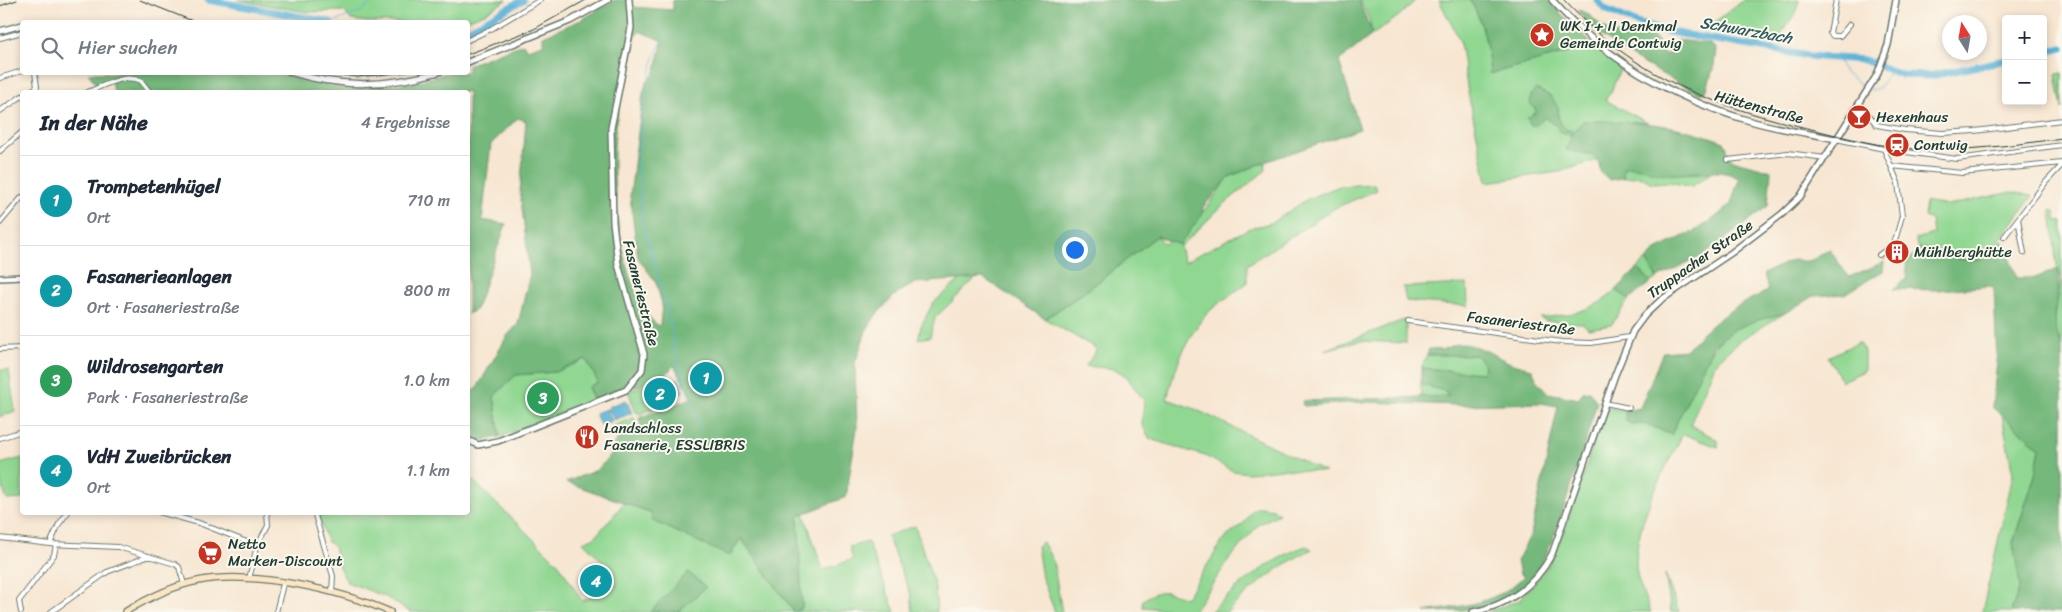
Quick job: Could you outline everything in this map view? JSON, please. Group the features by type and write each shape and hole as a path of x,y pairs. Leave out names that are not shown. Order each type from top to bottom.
{"main road":[{"path":"125,612 156,594 184,584 226,578 283,584 332,592 390,612"}],"street":[{"path":"470,39 540,0"},
{"path":"470,61 580,16 608,0"},
{"name":"Fasaneriestraße","path":"470,441 478,445 498,441 626,390 642,370 644,354 615,250 611,193 611,128 631,28 629,0"},
{"name":"Hüttenstraße","path":"1552,0 1589,37 1626,64 1672,91 1721,112 1749,121 1836,139"},
{"path":"1836,0 1830,33 1840,36 1850,24"},
{"name":"Truppacher Straße","path":"1473,612 1496,606 1513,598 1533,582 1542,570 1555,545 1629,338 1640,320 1661,300 1731,254 1790,207 1806,188 1866,94 1882,63 1896,0"},
{"path":"0,31 20,26"},
{"path":"0,38 20,33"},
{"path":"0,78 20,72"},
{"path":"32,90 37,87 35,75"},
{"path":"303,75 346,85 389,82 424,75"},
{"path":"93,90 116,81 131,79 141,81 148,90"},
{"path":"0,111 20,97"},
{"path":"1859,103 1878,125 1914,131 1976,132 2062,120"},
{"path":"0,151 20,134"},
{"path":"1836,139 1884,149 1957,159 2062,145"},
{"path":"1879,255 1894,244 1902,216 1898,182 1884,149"},
{"path":"1728,160 1794,152 1824,158"},
{"path":"1891,166 1969,173 2062,164"},
{"path":"2004,238 2062,164"},
{"path":"0,223 20,199"},
{"path":"2018,219 2024,253"},
{"path":"0,278 20,276"},
{"name":"Fasaneriestraße","path":"1408,321 1572,343 1598,343 1629,338"},
{"path":"0,349 20,348"},
{"path":"1605,404 1629,408"},
{"path":"0,438 20,432"},
{"path":"50,544 59,524 66,515"},
{"path":"170,515 199,523 257,546"},
{"path":"248,580 257,546 268,525 267,515"},
{"path":"315,515 334,576 332,592"},
{"path":"0,538 50,544 109,546 177,565 184,584"},
{"path":"21,612 19,601 54,555 56,544"},
{"path":"51,612 107,572 149,556"},
{"path":"276,612 283,584"}],"green space":[{"path":"238,0 507,0 485,13 466,20 351,20 344,11 307,12"},
{"path":"615,0 627,0 632,7 673,10 673,0 1358,0 1372,32 1368,38 1339,61 1360,129 1262,163 1229,177 1203,207 1202,215 1179,245 1157,236 1089,289 1045,319 983,278 915,283 895,295 876,315 866,331 855,363 857,428 846,497 798,516 802,608 794,612 741,538 729,556 653,521 650,512 566,482 597,470 614,452 611,447 620,437 641,426 639,418 692,398 674,365 664,377 635,387 629,384 594,400 588,387 598,382 586,359 555,372 516,375 494,396 500,437 477,442 470,435 470,392 477,388 507,336 518,324 530,274 520,192 526,121 518,118 491,144 482,220 506,224 476,309 470,313 470,90 114,90 111,80 97,85 90,75 287,75 333,87 362,88 411,83 441,75 470,75 470,64 523,44 527,49 543,44 543,36 581,20","holes":["639,31 663,41 654,75 647,81 643,94 630,196 638,258 656,282 662,304 660,325 658,326 644,309 633,286 625,258 615,197 614,140 617,118 624,76 631,58 635,38"]},
{"path":"1359,0 1416,0 1399,16 1368,38 1371,28 1370,23"},
{"path":"1439,0 1470,0 1485,36 1490,74 1584,48 1588,40 1622,65 1611,92 1605,100 1648,123 1631,121 1593,155 1598,160 1559,172 1487,182 1468,93 1460,41"},
{"path":"1470,0 1547,0 1588,40 1584,48 1490,74 1485,36","holes":["1544,30 1552,34 1550,40 1543,40 1541,31"]},
{"path":"1743,0 1799,0 1795,12 1781,35 1779,42 1707,28"},
{"path":"1578,10 1588,14 1603,28 1613,33 1624,35 1640,34 1655,38 1664,54 1669,54 1677,40 1710,44 1716,49 1714,66 1706,92 1701,94 1614,45 1585,21"},
{"path":"1544,30 1548,30 1551,35 1550,39 1544,40 1541,37 1541,33"},
{"path":"2062,73 2062,109 2056,74"},
{"path":"1536,89 1551,96 1559,109 1558,115 1561,123 1567,130 1573,130 1573,133 1583,121 1655,124 1688,131 1724,142 1730,158 1771,171 1768,206 1704,255 1657,278 1646,260 1656,250 1700,228 1731,204 1739,179 1732,175 1714,172 1666,174 1641,168 1624,167 1623,178 1610,180 1601,173 1598,160 1593,155 1566,150 1572,134 1568,135 1559,131 1557,125 1550,122 1546,117 1536,125 1531,125 1527,118 1537,112 1530,103 1531,95"},
{"path":"1265,162 1266,170 1223,205 1180,247 1184,262 1250,228 1271,223 1309,198 1340,186 1374,184 1377,190 1335,208 1247,265 1247,283 1208,312 1191,335 1177,366 1167,399 1195,409 1325,472 1281,469 1249,473 1233,471 1205,456 1150,439 1142,425 1144,401 1127,377 1115,369 1086,366 1097,349 1045,319 1089,289 1157,236 1165,244 1170,240 1179,244 1229,177"},
{"path":"1638,165 1665,173 1711,173 1691,187 1669,182 1652,183 1639,176 1623,178 1624,167"},
{"path":"2011,192 2033,196 2001,238 2003,242 1988,256 1977,260 1959,258 1938,254 1917,246 1915,239 1933,234 1931,220 1924,217 1926,201 1947,206"},
{"path":"2051,210 2055,211 2056,220 2062,221 2062,346 2054,326 2061,278 2056,261"},
{"path":"2003,242 2017,278 2035,278 2058,269 2059,279 2055,317 2058,336 2062,346 2062,612 2011,612 2020,585 2013,543 2035,475 2040,448 1992,407 1997,362 1994,289 1990,286 1939,290 1893,289 1907,279 1906,263 1920,248 1926,248 1955,258 1972,260 1987,256"},
{"path":"1829,249 1849,277 1884,262 1883,271 1845,294 1813,296 1785,313 1755,321 1732,330 1713,346 1671,435 1651,426 1631,424 1626,421 1625,411 1640,408 1663,352 1686,350 1723,316 1743,303 1768,291 1764,273 1795,259 1809,261"},
{"path":"1646,260 1657,278 1651,282 1638,268"},
{"path":"1638,268 1651,282 1629,299 1616,290"},
{"path":"976,278 935,318 930,337 918,339 921,326 933,303 961,279"},
{"path":"1467,284 1468,306 1406,301 1403,287"},
{"path":"1616,290 1629,299 1611,325 1588,329 1583,323 1546,321 1540,318 1581,311 1599,303"},
{"path":"1785,313 1740,340 1716,362 1690,425 1718,440 1718,447 1683,434 1659,480 1641,531 1636,564 1639,582 1651,612 1488,612 1520,600 1543,573 1552,559 1565,528 1606,407 1625,411 1626,421 1648,424 1671,435 1697,377 1714,348 1723,337 1745,324"},
{"path":"1406,319 1406,343 1360,341 1325,350"},
{"path":"1859,342 1864,351 1864,371 1842,381 1828,357"},
{"path":"1457,344 1479,348 1513,364 1532,369 1537,381 1548,393 1579,399 1583,392 1589,391 1597,402 1554,536 1535,574 1518,591 1494,603 1466,610 1425,612 1491,598 1514,585 1524,576 1520,574 1517,561 1531,534 1558,406 1540,403 1459,405 1364,402 1304,406 1302,404 1303,401 1449,396 1447,392 1421,384 1421,368 1483,373 1485,366 1476,355 1427,355 1429,349 1441,350"},
{"path":"1469,354 1476,356 1484,362 1483,373 1421,368 1427,355"},
{"path":"586,359 598,382 588,388 594,400 500,437 494,396 516,375 555,372"},
{"path":"0,370 9,370 15,411 0,417"},
{"path":"651,384 659,406 640,414 636,412 628,391"},
{"path":"1421,384 1447,392 1449,396 1421,398"},
{"path":"2002,415 2040,448 2035,475 2013,542 2020,585 2011,612 1982,612 2013,475"},
{"path":"634,418 636,424 615,432 613,426"},
{"path":"20,459 20,499 7,500 0,481 0,464"},
{"path":"470,478 559,564 582,601 617,586 600,559 583,542 595,537 624,503 650,512 730,556 741,538 794,612 410,612 386,597 347,582 339,567 334,547 327,541 319,515 470,515"},
{"path":"1260,507 1273,509 1279,514 1259,524 1231,557 1193,612 1143,607 1142,601 1159,592 1168,592 1186,598 1224,539 1244,523 1252,510"},
{"path":"804,514 823,570 853,559 849,547 868,542 895,612 795,612 802,608 798,516"},
{"path":"915,526 935,587 937,612 913,612 911,595 887,536"},
{"path":"1043,542 1053,561 1062,612 1055,612 1042,578 1037,546"},
{"path":"1306,546 1312,549 1267,577 1227,612 1210,612 1243,583 1267,566 1279,558"},
{"path":"688,572 706,587 678,612 650,612"},
{"path":"1665,574 1679,612 1671,612"}],"water":[{"path":"678,379 683,392 670,396 665,384"},
{"path":"626,400 632,413 614,420 608,407"},
{"path":"607,409 612,421 600,425 595,413"}],"waterway":[{"name":"Schwarzbach","path":"208,0 319,20"},
{"name":"Schwarzbach","path":"339,20 362,11 375,0"},
{"name":"Schwarzbach","path":"470,29 523,0"},
{"name":"Schwarzbach","path":"1597,0 1605,9 1637,23 1664,31 1808,56 1864,60 1902,75 1930,76 2002,61"},
{"path":"664,37 654,58 644,105 637,160 642,220 668,311 678,364 701,430"},
{"name":"Schwarzbach","path":"2047,51 2062,48"},
{"name":"Schwarzbach","path":"1838,60 1845,73 1866,88"},
{"name":"Schwarzbach","path":"1870,90 1879,88 1890,72"},
{"path":"638,402 659,394"}],"railway":[{"path":"0,6 17,0"},
{"path":"140,0 190,20"},
{"path":"470,53 534,29 586,0"},
{"path":"1564,0 1592,27 1649,70 1679,86 1710,99 1778,121 1865,142 1915,149 1969,149 2062,138"},
{"path":"342,75 357,77 377,75"}],"place":[{"name":"WK I + II Denkmal Gemeinde Contwig","path":"1542,35"},
{"name":"Hexenhaus","path":"1859,117"},
{"name":"Contwig","path":"1897,145"},
{"name":"Mühlberghütte","path":"1897,252"},
{"name":"Trompetenhügel","path":"706,378"},
{"name":"Fasanerieanlagen","path":"660,394"},
{"name":"Wildrosengarten","path":"543,398"},
{"name":"Landschloss Fasanerie, ESSLIBRIS","path":"587,437"},
{"name":"Netto Marken-Discount","path":"210,553"},
{"name":"VdH Zweibrücken","path":"596,581"}]}
